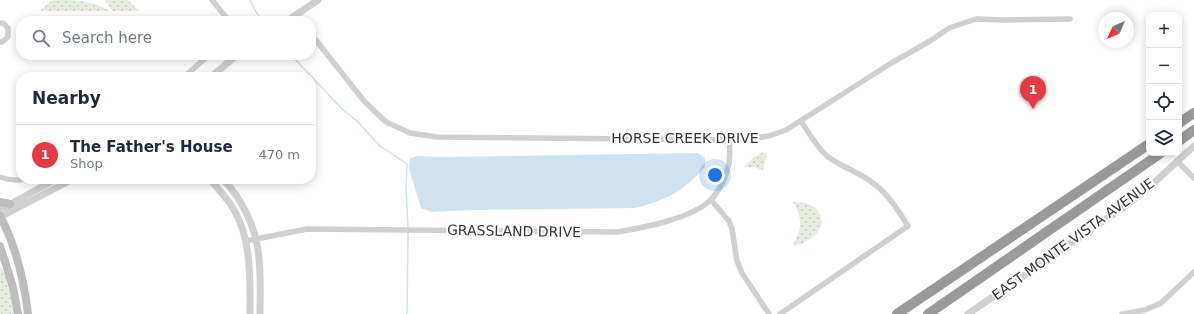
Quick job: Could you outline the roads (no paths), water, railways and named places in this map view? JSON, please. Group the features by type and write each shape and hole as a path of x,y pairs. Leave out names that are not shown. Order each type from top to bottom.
{"highway":[{"path":"1182,121 1194,113"},
{"path":"1182,139 1194,130"},
{"path":"897,314 1146,146"},
{"path":"928,314 1157,156"}],"main road":[{"path":"0,202 10,204"},
{"path":"0,217 11,241 20,270 28,314"},
{"path":"0,246 14,287 18,314"}],"street":[{"path":"212,0 226,16"},
{"path":"301,16 318,0"},
{"name":"HORSE CREEK DRIVE","path":"316,40 364,101 386,122 410,133 437,137 751,139 769,136 786,130 949,28 976,19 1070,19"},
{"path":"0,24 3,24 8,28 8,37 0,42"},
{"path":"190,72 203,60"},
{"path":"217,72 231,60"},
{"path":"780,314 908,226 892,203 872,183 833,160 822,151 801,121"},
{"name":"GRASSLAND DRIVE","path":"246,241 307,229 617,232 643,228 691,214 711,200 721,187 729,166 730,139"},
{"name":"EAST MONTE VISTA AVENUE","path":"968,314 979,311 1125,206 1146,190 1194,146"},
{"path":"1177,161 1194,178"},
{"path":"0,177 8,180 16,180"},
{"path":"0,210 47,184"},
{"path":"0,217 63,184"},
{"path":"214,184 233,208 245,235 249,255 250,314"},
{"path":"227,184 245,210 256,239 259,259 260,314"},
{"path":"711,200 729,221 732,229 737,261 742,273 769,314"},
{"path":"1122,314 1145,310 1161,303 1194,272"}],"water":[{"path":"698,153 705,158 705,167 689,183 665,198 634,208 431,212 421,208 409,169 410,158 418,156 439,157"}],"waterway":[{"path":"250,0 259,16"},
{"path":"296,60 307,72"},
{"path":"316,81 343,110 357,121 380,146 407,164 406,190 408,228"},
{"path":"407,314 408,232"}],"place":[{"name":"The Father's House","path":"1033,109"}]}
